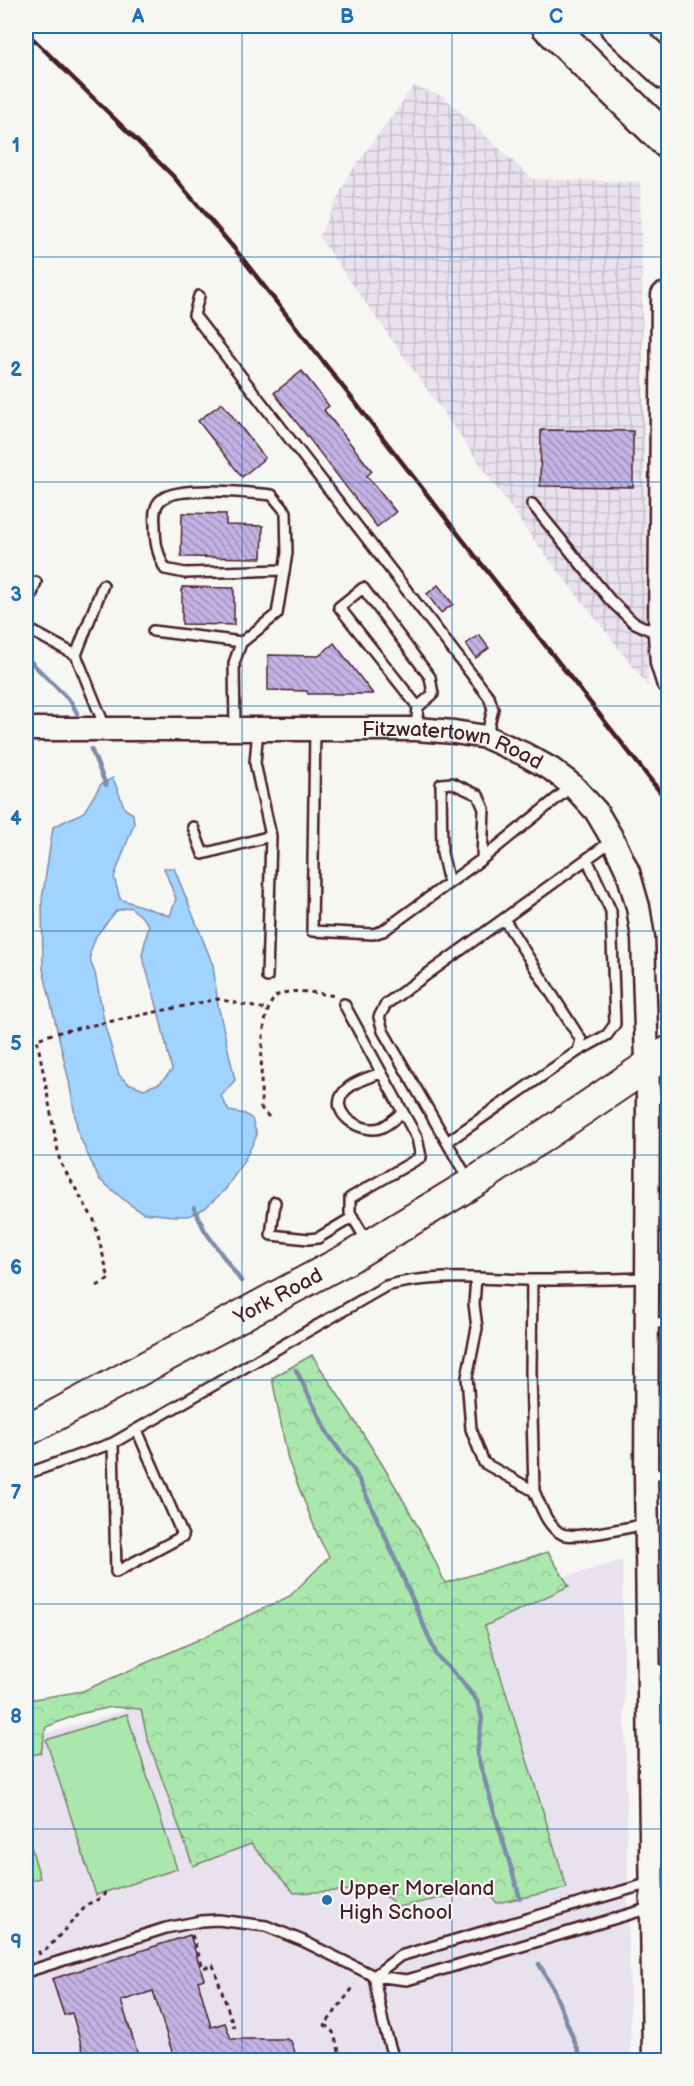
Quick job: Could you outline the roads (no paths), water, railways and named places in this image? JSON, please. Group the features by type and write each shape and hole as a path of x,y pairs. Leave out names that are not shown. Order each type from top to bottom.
{"highway":[{"path":"549,26 669,142"},
{"path":"617,26 669,74"},
{"path":"633,26 669,63"},
{"name":"York Road","path":"26,1431 369,1246 471,1184 658,1059"}],"street":[{"path":"666,297 665,502 660,635 662,663 669,682"},
{"name":"Fitzwatertown Road","path":"26,729 315,729 417,718 454,732 486,737 551,769 572,786 596,811 613,840 628,872 640,917 658,1059 658,1098 647,1278 658,1323 657,1474 648,1524 659,1670 652,1882 654,2061"}],"lane":[{"path":"200,296 194,315 489,697 493,709 486,737"},
{"path":"235,729 234,663 242,642 277,614 288,553 286,512 272,495 237,492 178,492 162,499 154,510 156,552 165,569 185,573 284,570"},
{"path":"532,504 610,600 633,622 660,635"},
{"path":"26,611 36,582"},
{"path":"76,654 103,585"},
{"path":"363,588 430,677 433,694 417,718 339,607 363,588"},
{"path":"26,628 76,654 106,729"},
{"path":"153,631 242,642"},
{"path":"258,729 255,763 271,837 267,977"},
{"path":"315,729 312,931 373,934 383,931 482,859 572,786"},
{"path":"449,883 442,853 441,784 452,783 478,795 484,808 482,859"},
{"path":"194,827 203,854 271,837"},
{"path":"471,1184 383,1031 379,1017 386,1004 613,840"},
{"path":"447,1142 578,1052 607,1035 615,1024 611,911 587,859"},
{"path":"504,919 581,1040 578,1052"},
{"path":"344,1004 417,1138 421,1157 350,1198 350,1213 369,1246"},
{"path":"381,1073 343,1092 339,1102 343,1113 352,1123 365,1130 381,1128 403,1112"},
{"path":"275,1202 271,1235 318,1238 353,1217"},
{"path":"476,1278 474,1304 477,1328 466,1377 471,1429 484,1463 534,1491"},
{"path":"26,1474 113,1443 386,1286 407,1280 647,1278"},
{"path":"532,1280 531,1371 534,1491 552,1526 562,1534 578,1535 648,1524"},
{"path":"113,1443 116,1572 183,1536 137,1430"},
{"path":"374,1976 400,1956 652,1882"},
{"path":"26,1972 166,1928 201,1920 218,1920 249,1922 284,1932 374,1976 407,1980 652,1907"},
{"path":"374,1976 383,2023 394,2061"}],"water":[{"path":"113,778 125,809 133,814 134,824 114,877 120,899 170,916 176,899 164,868 174,868 213,965 218,1005 235,1080 221,1096 229,1111 245,1114 252,1119 257,1135 225,1190 205,1208 189,1216 143,1213 99,1179 78,1133 69,1081 43,969 42,900 53,827 84,812 101,784","holes":["130,907 149,925 142,955 172,1070 160,1083 144,1089 128,1083 119,1075 105,1026 90,953 96,936 116,911"]}],"waterway":[{"path":"26,657 71,702 77,713"},
{"path":"91,749 106,785"},
{"path":"194,1208 205,1231 241,1281"},
{"path":"296,1370 328,1434 355,1472 437,1656 460,1679 477,1701 482,1718 477,1754 520,1898"},
{"path":"539,1964 552,1986 582,2060"}],"railway":[{"path":"26,32 173,176 238,253 668,802"}],"place":[{"name":"Upper Moreland High School","path":"327,1900"}]}
